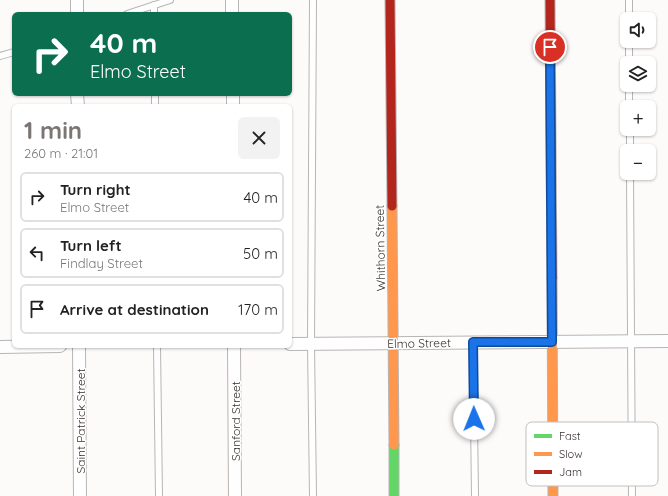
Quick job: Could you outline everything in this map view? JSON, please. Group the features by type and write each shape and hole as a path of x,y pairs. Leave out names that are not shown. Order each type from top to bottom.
{"street":[{"path":"77,0 77,12"},
{"path":"232,0 232,12"},
{"name":"Whithorn Street","path":"390,0 394,496"},
{"path":"550,0 553,422"},
{"name":"Elmo Street","path":"292,344 668,341"},
{"path":"0,346 12,346"},
{"name":"Saint Patrick Street","path":"79,348 80,496"},
{"name":"Sanford Street","path":"234,348 235,496"},
{"path":"553,486 553,496"}],"lane":[{"path":"133,12 170,0"},
{"path":"313,0 311,344 313,496"},
{"path":"629,0 629,12"},
{"path":"154,5 154,12"},
{"path":"0,56 12,53"},
{"path":"630,180 632,422"},
{"path":"473,342 474,496"},
{"path":"157,348 159,496"},
{"path":"632,486 632,496"}],"traffic: fast":[{"path":"394,445 394,496"}],"traffic: slow":[{"path":"392,206 394,445"},
{"path":"552,278 553,422"},
{"path":"553,486 553,496"}],"traffic: jam":[{"path":"390,0 392,206"},
{"path":"550,0 552,278"}],"route":[{"path":"474,419 473,342 552,342 550,47"}]}
